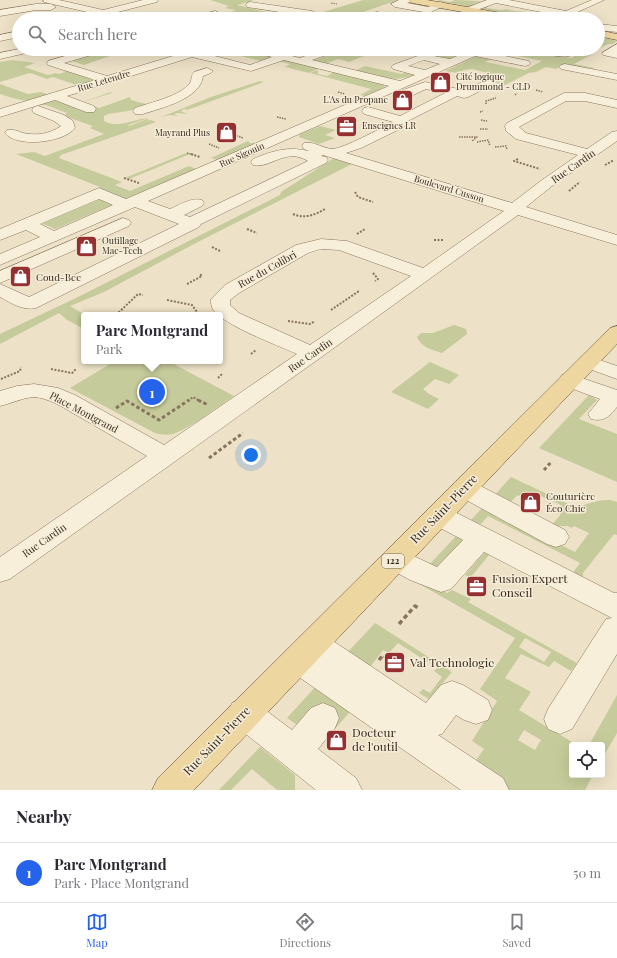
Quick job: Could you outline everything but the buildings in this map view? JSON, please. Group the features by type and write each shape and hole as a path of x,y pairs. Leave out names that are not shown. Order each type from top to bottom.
{"main road":[{"path":"410,0 477,12"},
{"path":"605,34 617,36"},
{"name":"Rue Saint-Pierre","path":"170,790 464,488 579,371 614,338"}],"street":[{"path":"99,12 114,7 152,0 165,4"},
{"path":"410,0 395,4 432,4"},
{"path":"467,12 495,0 545,12"},
{"path":"573,0 596,2"},
{"path":"0,14 31,8 52,7 94,1"},
{"path":"585,12 596,2"},
{"path":"0,7 16,4 12,3"},
{"path":"73,3 146,12"},
{"path":"250,4 279,7 304,12"},
{"path":"412,12 432,4"},
{"path":"114,7 120,12"},
{"path":"605,28 617,29"},
{"path":"0,38 12,35"},
{"path":"617,47 607,53 617,55"},
{"path":"0,56 12,53"},
{"path":"76,56 52,63 93,75 110,82"},
{"name":"Rue Letendre","path":"57,91 110,82 187,56"},
{"path":"213,56 251,68 256,67 279,72"},
{"path":"256,67 273,56"},
{"path":"291,56 301,61 346,72 405,83 451,76"},
{"path":"301,61 315,56"},
{"path":"398,67 418,56"},
{"path":"424,56 451,63"},
{"path":"346,112 429,79 451,63 467,56"},
{"path":"498,56 525,63"},
{"path":"93,75 152,58 166,62"},
{"path":"139,111 190,90 196,84 198,74 231,62"},
{"path":"386,64 398,67 464,94 488,82"},
{"path":"346,72 362,65"},
{"path":"566,67 617,77"},
{"path":"207,71 222,75"},
{"name":"Rue Sigouin","path":"0,260 131,203 280,126 346,112 405,83"},
{"path":"12,108 57,91 90,109"},
{"path":"207,165 227,176 279,152 295,152 356,145 399,124 401,120 456,92"},
{"path":"222,149 349,96 346,112"},
{"path":"598,159 521,136 513,131 512,126 564,97 582,96 617,104"},
{"path":"12,108 59,118 74,130 38,138 21,137 12,133"},
{"path":"310,112 346,112 401,120"},
{"name":"Boulevard Cusson","path":"280,126 330,148 516,209 617,240"},
{"name":"Rue Cardin","path":"0,571 426,275 508,216 540,188 598,159 617,135"},
{"path":"0,235 99,194 154,209 190,223 321,160 330,148"},
{"path":"0,278 154,209 198,195 170,215"},
{"path":"0,290 29,304 193,224 190,223"},
{"path":"26,224 54,237"},
{"path":"0,240 22,250"},
{"name":"Rue du Colibri","path":"313,354 232,317 221,307 220,299 232,288 302,249 321,244 341,245 426,275"},
{"path":"0,311 20,300"},
{"path":"579,371 617,373"},
{"path":"579,371 616,398 599,414"},
{"name":"Place Montgrand","path":"0,399 19,391 34,390 58,396 165,456"},
{"path":"464,488 556,537"},
{"path":"438,515 617,612 560,719"},
{"path":"395,559 441,581 482,538"},
{"path":"305,651 430,723 452,695 476,710"},
{"path":"305,651 491,790"},
{"path":"244,713 344,790"},
{"path":"295,751 324,718"}],"path":[{"path":"331,3 337,4"},
{"path":"536,90 543,92"},
{"path":"486,104 486,101 496,98"},
{"path":"481,120 487,121"},
{"path":"480,129 488,129"},
{"path":"232,134 246,139"},
{"path":"459,137 477,137 472,141"},
{"path":"476,142 488,140 490,146"},
{"path":"209,144 222,149"},
{"path":"495,147 506,146 507,150"},
{"path":"187,153 207,165"},
{"path":"518,159 514,161 541,169"},
{"path":"598,159 614,160"},
{"path":"124,178 141,184"},
{"path":"569,191 580,182"},
{"path":"575,186 581,188"},
{"path":"355,192 358,197 373,202"},
{"path":"293,214 296,216 309,217 325,209"},
{"path":"247,229 257,233"},
{"path":"434,240 444,240"},
{"path":"212,247 220,251"},
{"path":"369,270 378,279 376,281"},
{"path":"187,284 202,276 200,274"},
{"path":"331,310 359,291"},
{"path":"119,312 138,294 143,295"},
{"path":"167,300 192,305 197,312"},
{"path":"288,321 310,324 315,321"},
{"path":"251,354 256,350"},
{"path":"0,380 20,371 21,367"},
{"path":"51,369 72,373 76,369"},
{"path":"218,378 223,373"},
{"path":"99,418 127,401 159,420 193,397 225,414"},
{"path":"209,458 243,433"},
{"path":"232,441 237,443"},
{"path":"544,470 552,461"},
{"path":"399,624 415,606 420,609"}],"green space":[{"path":"210,0 254,0 237,5 265,12 231,12 236,10 225,8 229,6"},
{"path":"363,0 398,0 363,12 323,12"},
{"path":"440,0 450,2 455,0 481,1 473,4 478,5 471,7 437,1"},
{"path":"488,6 487,8 500,10 510,9 508,10 527,12 499,12 480,9"},
{"path":"605,38 617,41 613,44 605,46"},
{"path":"88,56 110,56 84,65 69,60"},
{"path":"240,56 272,57 261,61"},
{"path":"326,56 364,56 349,62 338,59 325,64 315,62 315,60"},
{"path":"440,56 458,56 448,60 437,58"},
{"path":"477,56 493,58 485,62 525,70 542,61 518,56 561,56 571,58 575,56 589,56 574,64 594,68 565,64 556,69 546,67 536,72 529,73 505,85 481,79 496,75 472,69 457,73 445,71"},
{"path":"12,60 35,63 24,67 48,75 65,72 63,71 74,72 93,80 79,86 53,77 47,79 30,73 0,82 0,62"},
{"path":"286,60 318,69 309,73 285,67 290,64 278,61"},
{"path":"365,66 414,75 392,79 376,77 354,71"},
{"path":"318,70 318,74 327,76 334,72 383,84 385,87 365,96 360,95 371,89 310,73"},
{"path":"260,81 264,82 181,111 187,114 178,113 174,114 178,116 170,115 161,117 211,97"},
{"path":"0,84 28,94 41,92 50,95 30,101 18,99 0,94"},
{"path":"111,92 112,93 83,102 99,108 130,97 131,100 150,105 104,116 104,121 115,124 148,118 128,125 129,126 147,119 150,120 115,133 151,120 156,122 61,155 59,158 122,182 115,185 130,191 189,166 196,169 125,199 99,189 100,187 16,154 34,152 45,156 104,134 90,128 93,126 64,116 67,113 46,105 37,105 54,100 87,111 80,103"},
{"path":"320,126 336,130 325,135 335,138 319,144 299,137 300,134"},
{"path":"248,141 250,143 255,143 217,160 211,158"},
{"path":"186,153 190,154 129,179 125,178"},
{"path":"334,158 352,164 192,245 104,292 70,306 81,313 81,327 67,320 59,313 0,344 0,334 78,297 280,195 281,192"},
{"path":"99,198 114,204 55,229 41,223"},
{"path":"454,325 466,329 467,334 442,353 424,346 417,337 421,333 433,333"},
{"path":"430,362 459,375 449,384 435,379 423,389 439,399 428,409 391,392"},
{"path":"110,364 174,364 234,396 180,431 168,435 155,433 70,388"},
{"path":"589,395 597,400 579,419 617,434 617,482 539,448"},
{"path":"511,477 577,508 602,500 617,502 617,535 614,534 583,573 583,577 580,578 574,574 574,571 580,563 488,516 481,524 470,521 484,506 575,552 589,533 574,526 572,528 567,526 551,526 561,514 556,512 561,505 534,493 532,495 527,493 523,498 518,495 508,504 493,497"},
{"path":"457,535 465,540 440,570 428,566"},
{"path":"484,553 490,554 470,578 465,575"},
{"path":"415,579 447,593 452,590 471,599 468,602 577,663 571,671 554,661 549,667 521,654 505,678 531,692 519,710 572,742 569,742 569,778 591,778 585,790 504,790 474,763 484,749 472,741 497,701 480,689 515,638 414,581","holes":["525,638 551,652 544,662 519,647","524,730 541,740 535,750 518,740"]},
{"path":"375,623 452,672 429,699 419,693 423,689 430,693 442,677 434,671 437,668 398,643 389,653 383,650 367,671 345,655"},
{"path":"318,684 356,705 334,730 328,726 300,727 287,718"},
{"path":"617,695 617,733 605,754 605,742 591,742"},
{"path":"260,747 295,775 295,790 277,790 252,769 231,790 219,790"}],"place":[{"name":"Cité logique Drummond - CLD","path":"441,82"},
{"name":"L'As du Propane","path":"403,100"},
{"name":"Enseignes LR","path":"347,126"},
{"name":"Mayrand Plus","path":"226,133"},
{"name":"Outillage Mac-Tech","path":"87,246"},
{"name":"Coud-Bec","path":"21,277"},
{"name":"Parc Montgrand","path":"152,392"},
{"name":"Couturière Éco Chic","path":"530,502"},
{"name":"Fusion Expert Conseil","path":"476,586"},
{"name":"Val Technologie","path":"395,663"},
{"name":"Docteur de l'outil","path":"337,740"}]}
